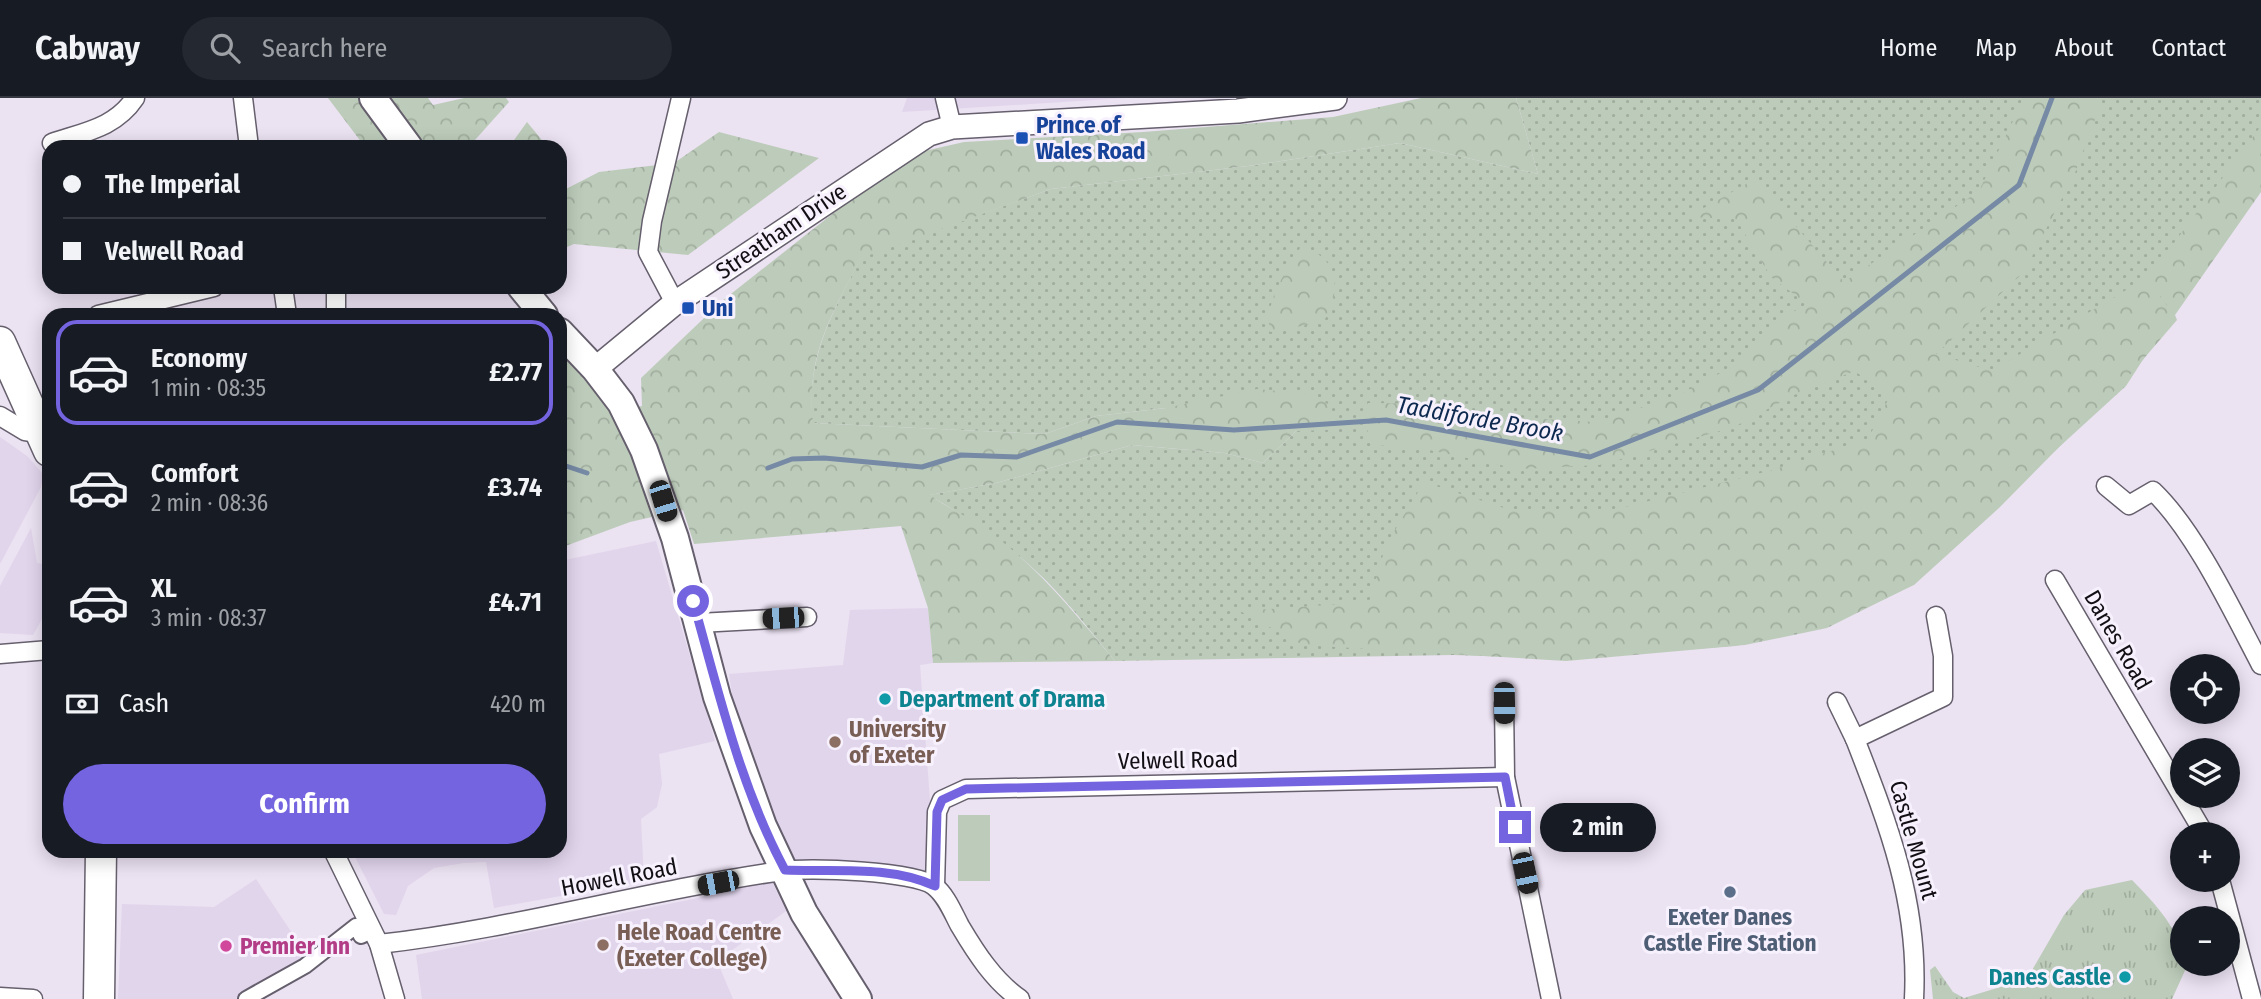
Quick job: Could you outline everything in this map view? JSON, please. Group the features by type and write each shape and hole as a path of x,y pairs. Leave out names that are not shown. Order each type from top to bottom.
{"highway":[{"path":"0,342 42,437"},
{"path":"99,999 102,858"}],"main road":[{"path":"373,98 404,140"},
{"path":"526,294 537,308"},
{"path":"567,340 596,369 621,403 644,450 663,501 699,622 717,697 746,781 804,913 858,999"}],"street":[{"path":"61,140 110,124 124,114 135,98"},
{"path":"243,98 248,140"},
{"path":"675,303 648,252 652,221 681,98"},
{"path":"945,98 952,127 1238,111 1335,98"},
{"name":"Streatham Drive","path":"596,369 675,303 916,140 952,127"},
{"path":"127,308 185,294"},
{"path":"0,416 42,441"},
{"path":"2106,486 2129,505 2153,491 2162,500 2206,565 2261,665"},
{"name":"Danes Road","path":"2055,580 2197,822"},
{"path":"1855,739 1943,697 1943,656 1936,616"},
{"path":"699,622 807,617"},
{"path":"0,654 42,651"},
{"name":"Castle Mount","path":"1837,702 1885,814 1906,887 1914,953 1914,999"},
{"path":"1504,703 1505,777 1551,999"},
{"name":"Velwell Road","path":"935,886 937,812 942,800 966,789 1505,777"},
{"path":"337,858 375,938 395,999"},
{"name":"Howell Road","path":"375,938 531,919 785,870 890,874 912,877 935,886"},
{"path":"935,886 976,953 1007,990 1020,999"},
{"path":"2223,892 2252,999"},
{"path":"246,999 305,966 356,926 361,936 375,938"},
{"path":"0,997 33,999"}],"shaded area":[{"path":"907,98 1126,98 902,112"},
{"path":"0,437 27,456 42,473 42,480 0,564"},
{"path":"31,528 37,563 42,564 42,619 33,635 0,633 0,586"},
{"path":"656,541 715,741 659,754 662,784 657,807 641,819 644,881 494,908 486,862 464,863 434,868 408,886 396,915 384,914 356,858 567,858 567,560"},
{"name":"University of Exeter","path":"928,608 933,663 920,665 931,814 929,874 793,863 736,720 729,674 843,665 850,610"},
{"name":"Hele Road Centre (Exeter College)","path":"770,877 786,911 717,961 733,999 422,999 416,955 698,898"},
{"path":"256,879 312,963 256,999 118,999 122,904 214,907"}],"green space":[{"path":"328,98 428,98 433,105 464,98 506,98 509,102 475,140 360,140"},
{"path":"1421,98 1516,98 1538,174 1400,143 1248,166 1051,189 861,258 823,337 813,377 813,423 1045,434 1096,416 1166,408 1257,389 1314,395 1329,405 1329,430 1296,431 1263,463 1225,453 1132,445 996,483 930,495 981,526 1019,555 1115,661 933,663 928,608 901,526 694,544 683,510 630,522 567,545 567,351 614,412 642,406 641,378 722,301 907,155 964,142 1143,132 1333,117"},
{"path":"1516,98 2261,98 2261,177 2126,386 1901,591 1827,628 1745,645 1569,659 1453,655 1115,661 1063,598 1026,562 929,495 996,483 1132,445 1225,453 1263,463 1296,431 1166,408 1096,416 1045,434 812,423 811,399 817,356 831,318 861,257 1051,189 1248,166 1400,143 1538,174"},
{"path":"2024,98 2103,98 2075,173 2024,272 1936,354 1992,371 2146,278 2171,311 2148,278 2261,126 2261,192 2175,315 2177,320 2128,377 1999,508 1914,585 1828,626 1735,646 1566,661 1303,645 1240,611 1369,602 1386,545 1424,482 1507,509 1617,509 1773,470 1868,439 1889,398 1855,371 1798,393 1734,427 1600,465 1519,469 1420,448 1374,445 1365,425 1368,403 1443,404 1508,417 1596,422 1679,395 1730,368 1786,316 1807,304 1771,277 1736,219 1688,217 1755,179 1844,282 1979,191"},
{"path":"527,122 542,140 514,140"},
{"path":"719,132 819,158 688,255 574,244 567,247 567,188 599,172 674,163"},
{"path":"1300,248 1313,251 1330,266 1335,288 1329,311 1323,322 1270,332 1273,299"},
{"path":"958,815 990,815 990,881 958,881"},
{"name":"Danes Castle","path":"2132,880 2166,918 2170,925 2170,976 2183,976 2172,999 1933,999 1930,970 1935,966 1953,992 1964,998 2027,979 2064,915 2085,890"}],"waterway":[{"name":"Taddiforde Brook","path":"768,468 792,459 824,458 922,467 961,455 1017,457 1117,422 1234,430 1386,420 1590,457 1758,390 2019,185 2052,98"},
{"name":"Taddiforde Brook","path":"567,466 587,473"}],"place":[{"name":"Prince of Wales Road","path":"1022,138"},
{"name":"Uni","path":"688,308"},
{"name":"Department of Drama","path":"885,699"},
{"name":"University of Exeter","path":"835,742"},
{"name":"Exeter Danes Castle Fire Station","path":"1730,892"},
{"name":"Hele Road Centre (Exeter College)","path":"603,945"},
{"name":"Premier Inn","path":"226,946"},
{"name":"Danes Castle","path":"2125,977"}],"route":[{"path":"693,601 717,697 763,826 785,870 890,874 912,877 935,886 937,812 942,800 950,794 966,789 1505,777 1515,827"}]}
